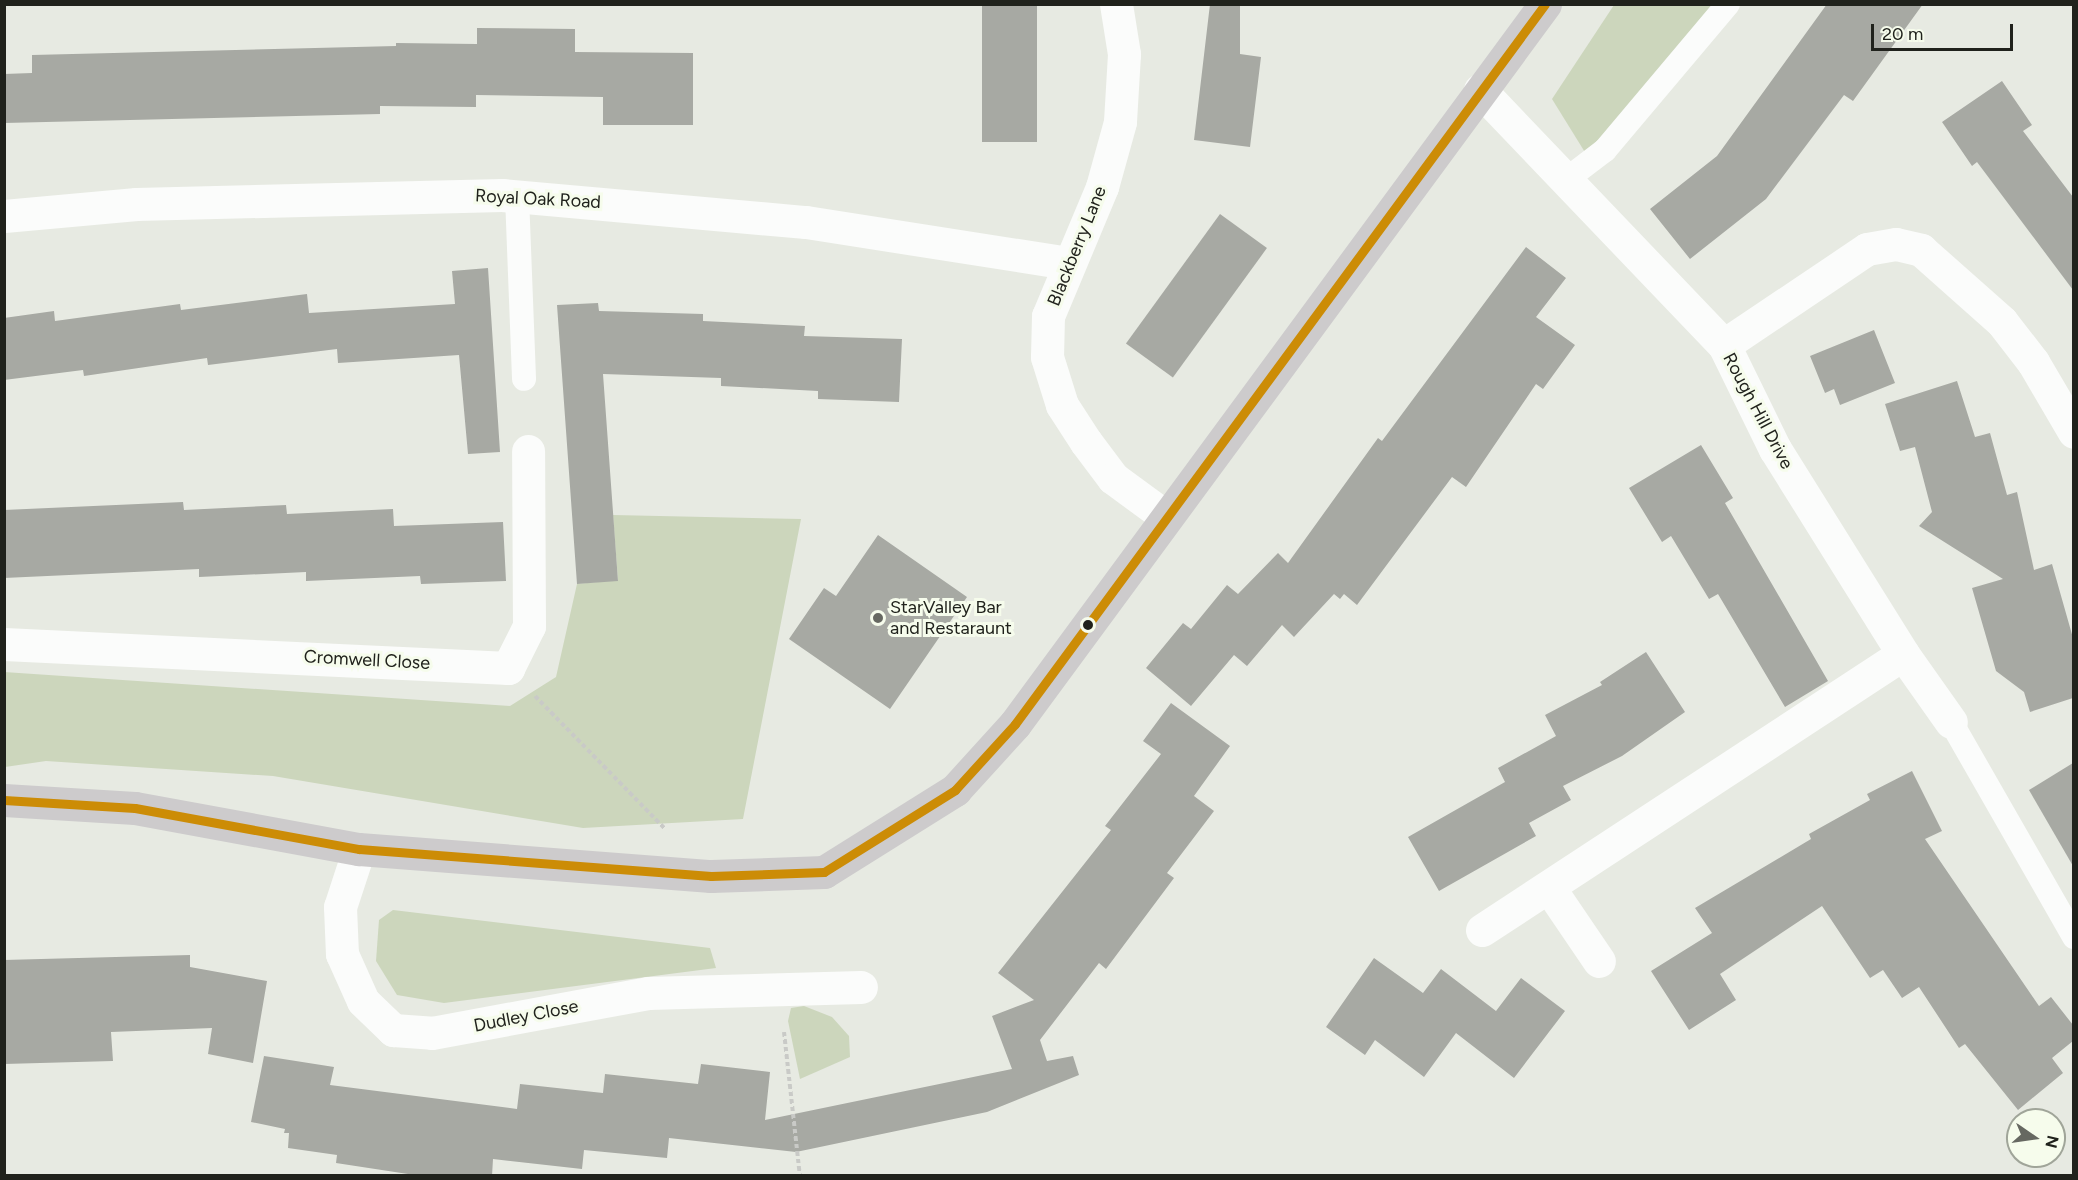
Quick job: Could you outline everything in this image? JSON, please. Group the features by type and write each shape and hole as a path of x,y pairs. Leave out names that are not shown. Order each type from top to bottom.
{"main road":[{"path":"4,800 135,808 359,849 711,876 824,872 955,790 1015,724 1112,598 1166,517 1545,4"}],"street":[{"name":"Blackberry Lane","path":"1116,4 1124,54 1120,122 1102,187 1048,316 1047,357 1062,405 1113,478 1166,517"},
{"name":"Rough Hill Drive","path":"1480,90 1568,179 1724,345 1775,448 1903,654 1951,722"},
{"name":"Royal Oak Road","path":"4,216 136,204 437,194 517,196 806,222 1069,263"},
{"path":"1724,345 1867,249 1896,244 1913,248 1961,283 2002,322 2033,362 2073,432"},
{"path":"508,668 529,626 528,451"},
{"name":"Cromwell Close","path":"4,644 508,668"},
{"path":"1482,930 1551,889 1903,654"},
{"name":"Dudley Close","path":"359,849 339,908 342,954 363,1001 393,1030 432,1033 648,993 861,987"},
{"path":"1551,889 1599,961"}],"lane":[{"path":"1568,179 1605,150 1728,4"},
{"path":"517,196 524,379"},
{"path":"1951,722 2073,937"}],"path":[{"path":"508,668 711,876"},
{"path":"779,989 800,1176"}],"green space":[{"path":"1614,5 1718,5 1591,162 1552,99"},
{"path":"613,515 801,519 743,819 583,828 273,776 46,761 5,767 4,672 510,706 556,677 577,584 618,580"},
{"path":"393,910 710,948 716,968 444,1003 397,995 376,961 379,920"},
{"path":"804,1006 832,1017 849,1036 850,1057 800,1079 788,1021 791,1008"}],"building":[{"path":"982,4 1037,4 1037,142 982,142"},
{"path":"1210,4 1240,4 1240,54 1261,57 1250,147 1194,140"},
{"path":"1827,4 1923,4 1853,101 1844,95 1766,199 1690,259 1650,209 1717,156"},
{"path":"477,28 575,29 575,52 693,53 693,125 603,125 603,97 476,95 476,107 380,106 380,114 4,123 4,74 32,73 32,55 396,46 396,43 477,44"},
{"path":"2002,81 2032,125 2023,131 2073,197 2073,290 1977,162 1972,166 1942,122"},
{"path":"1220,214 1267,248 1173,378 1126,343"},
{"path":"1526,247 1566,278 1536,317 1575,345 1543,389 1536,384 1466,487 1452,477 1357,605 1344,594 1340,599 1334,594 1294,637 1282,625 1247,666 1234,655 1191,706 1146,668 1183,623 1191,629 1227,585 1238,594 1278,553 1288,563 1378,438 1382,441"},
{"path":"488,268 500,452 468,454 459,355 338,363 337,349 208,365 207,358 84,376 83,370 4,380 4,318 54,311 55,321 180,304 181,310 307,294 309,313 455,304 452,271"},
{"path":"598,303 599,311 703,314 703,321 805,326 804,336 902,339 899,402 818,399 818,391 721,386 721,378 603,374 618,581 577,584 557,305"},
{"path":"1874,330 1895,383 1840,405 1834,389 1825,393 1810,356"},
{"path":"1957,381 1975,437 1990,433 2007,495 2017,492 2034,570 2052,564 2073,638 2073,698 2030,712 2024,692 1996,671 1972,588 2003,579 1919,526 1932,512 1915,447 1900,451 1885,404"},
{"path":"1701,445 1733,498 1725,503 1828,681 1785,707 1718,594 1709,599 1671,536 1662,542 1629,488"},
{"path":"183,502 184,510 286,505 287,514 393,509 394,526 503,522 506,581 421,584 420,576 306,581 306,572 199,577 199,569 4,578 4,510"},
{"name":"StarValley Bar and Restaraunt","path":"878,535 967,597 890,709 789,639 824,588 836,596"},
{"path":"1646,652 1685,712 1622,756 1563,786 1571,800 1529,823 1536,836 1439,891 1408,837 1505,782 1498,768 1556,736 1545,715 1602,685 1600,682"},
{"path":"1171,703 1230,746 1194,796 1214,811 1167,873 1174,878 1106,969 1099,963 1040,1040 1047,1061 1073,1056 1079,1075 987,1112 796,1152 669,1138 667,1158 584,1150 582,1169 493,1159 492,1176 421,1176 336,1163 337,1155 288,1148 289,1133 284,1133 285,1129 251,1122 264,1056 334,1067 330,1085 517,1109 520,1084 603,1093 605,1074 698,1084 701,1064 770,1072 765,1120 1012,1069 992,1016 1034,1000 998,973 1111,830 1105,826 1161,754 1143,741"},
{"path":"2073,763 2073,866 2029,790"},
{"path":"1912,771 1942,831 1925,839 2039,1006 2051,997 2073,1025 2073,1041 2052,1058 2063,1073 2020,1108 2016,1108 1965,1044 1959,1048 1919,987 1902,998 1883,970 1870,978 1822,906 1720,974 1736,1000 1689,1030 1651,971 1712,933 1695,908 1811,839 1809,834 1870,800 1867,794"},
{"path":"190,955 190,967 267,981 253,1063 208,1054 212,1028 111,1032 113,1061 4,1064 4,960"},
{"path":"1374,958 1423,993 1441,969 1496,1011 1521,978 1565,1011 1514,1078 1456,1033 1424,1077 1375,1040 1365,1055 1326,1027"}],"transit line":[{"path":"4,800 135,808 359,849 711,876 824,872 955,790 1015,724 1545,4"}],"place":[{"name":"StarValley Bar and Restaraunt","path":"878,618"}]}
